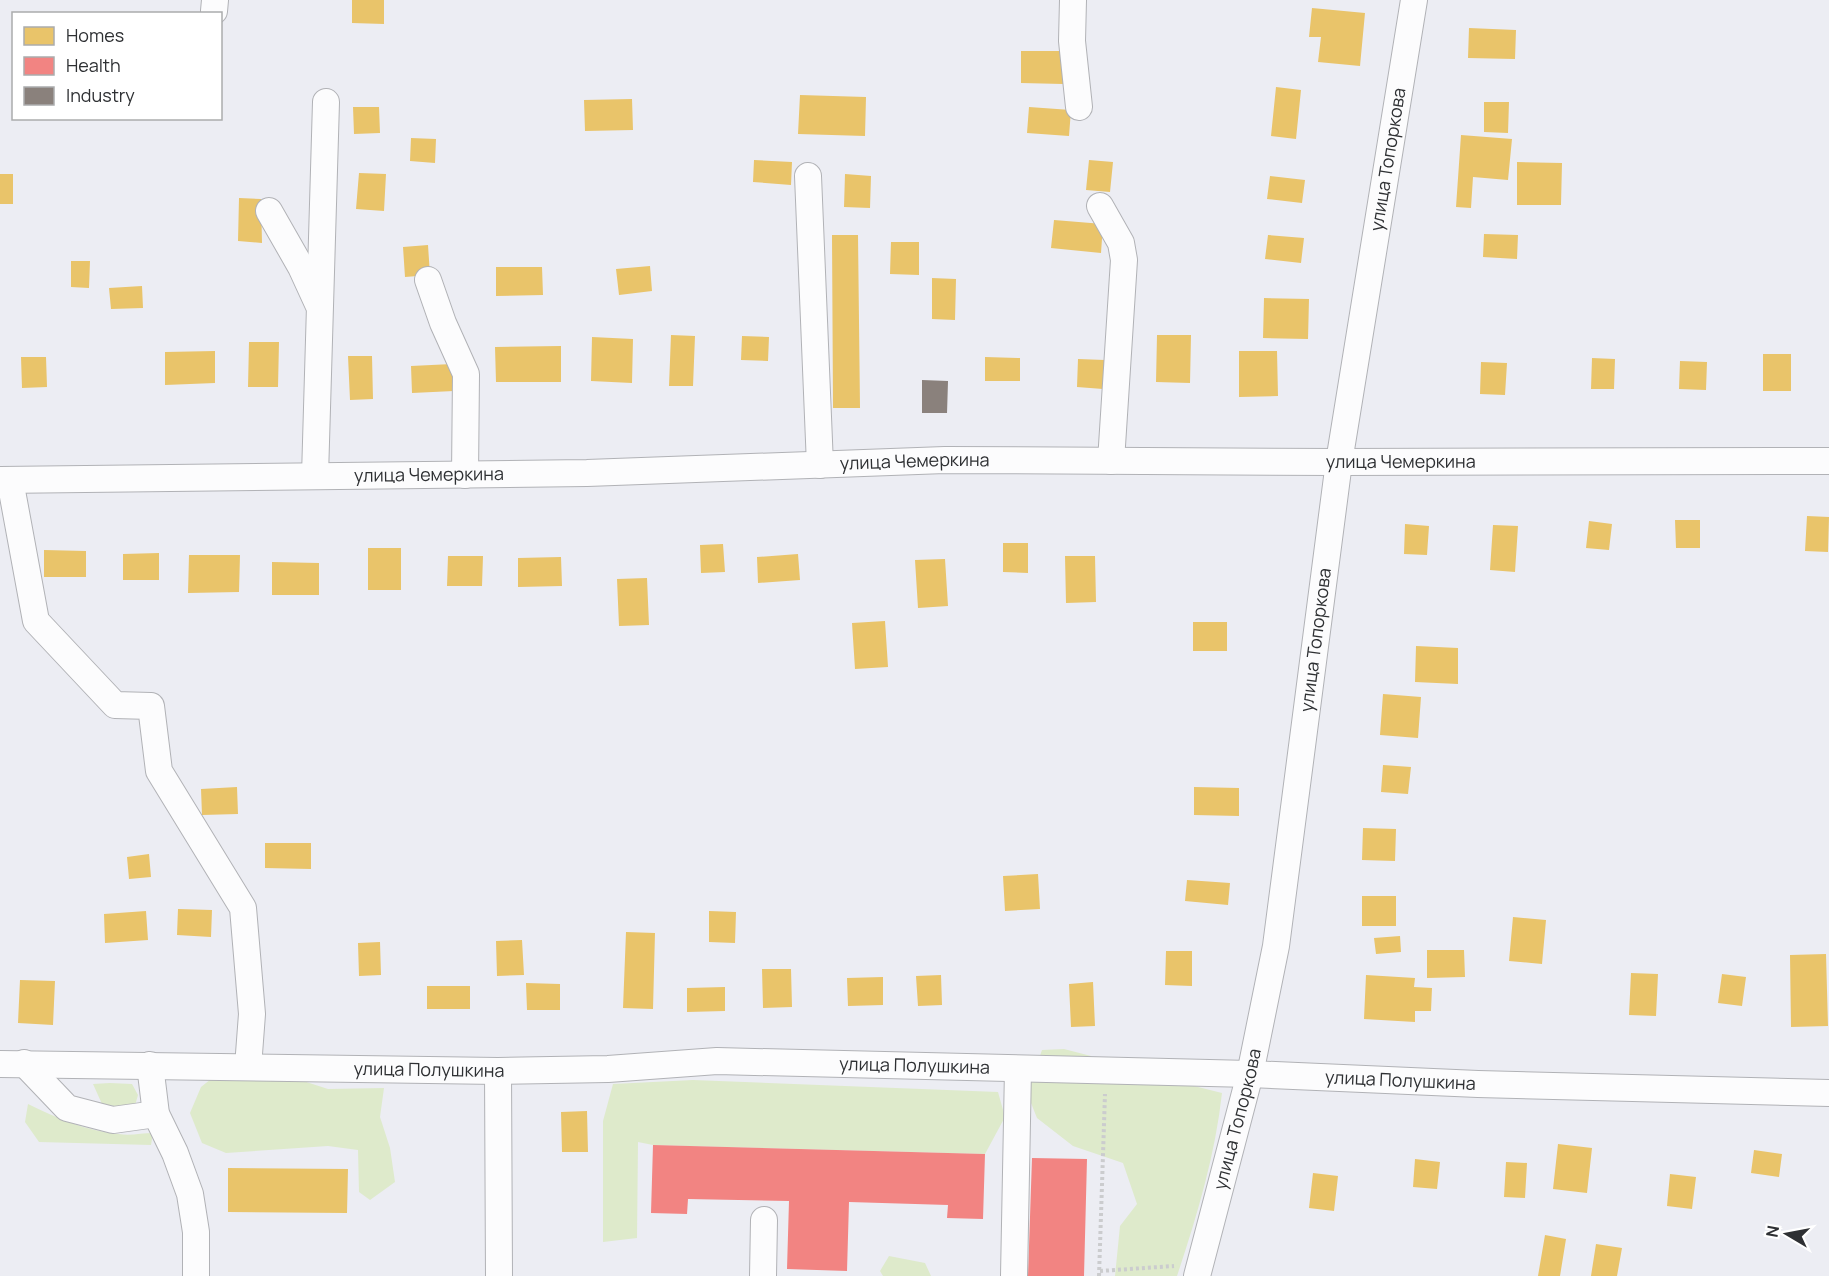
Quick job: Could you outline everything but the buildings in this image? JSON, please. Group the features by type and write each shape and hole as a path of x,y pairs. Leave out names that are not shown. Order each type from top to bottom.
{"street":[{"path":"1073,0 1072,41 1079,106"},
{"name":"улица Топоркова","path":"1199,1270 1250,1074 1276,946 1339,462 1414,0"},
{"path":"315,476 326,102"},
{"path":"808,176 820,465"},
{"path":"1100,206 1121,243 1124,260 1111,461"},
{"path":"269,211 301,267 320,310"},
{"path":"429,280 442,323 466,374 465,475"},
{"name":"улица Чемеркина","path":"5,480 587,473 945,460 1339,462 1829,460"},
{"path":"5,480 36,621 115,705 151,706 159,771 243,908 252,1014 249,1067"},
{"name":"улица Полушкина","path":"12,1064 498,1071 608,1069 717,1061 1250,1074 1478,1084 1829,1093"},
{"path":"12,1064 67,1108 113,1120 156,1114"},
{"path":"150,1065 156,1114 175,1153 190,1194 196,1232 196,1276"},
{"path":"1014,1276 1018,1069"},
{"path":"498,1071 499,1276"},
{"path":"763,1276 764,1220"}],"path":[{"path":"1106,1071 1100,1274 1199,1270"}],"green space":[{"path":"1064,1049 1091,1056 1087,1083 1182,1083 1222,1093 1215,1140 1204,1186 1177,1276 1115,1276 1120,1226 1137,1204 1123,1163 1073,1146 1037,1118 1027,1093 1042,1050"},
{"path":"216,1075 297,1079 328,1089 384,1088 380,1117 390,1148 395,1182 370,1200 359,1192 358,1150 328,1146 226,1153 202,1143 190,1113 201,1087"},
{"path":"693,1080 998,1092 1005,1117 985,1154 653,1145 638,1142 637,1238 603,1242 603,1121 613,1084"},
{"path":"93,1084 132,1084 138,1095 134,1109 102,1104"},
{"path":"28,1104 61,1119 95,1130 123,1135 153,1133 151,1145 39,1142 25,1122"},
{"path":"889,1256 925,1263 931,1276 883,1276 880,1271"}]}
